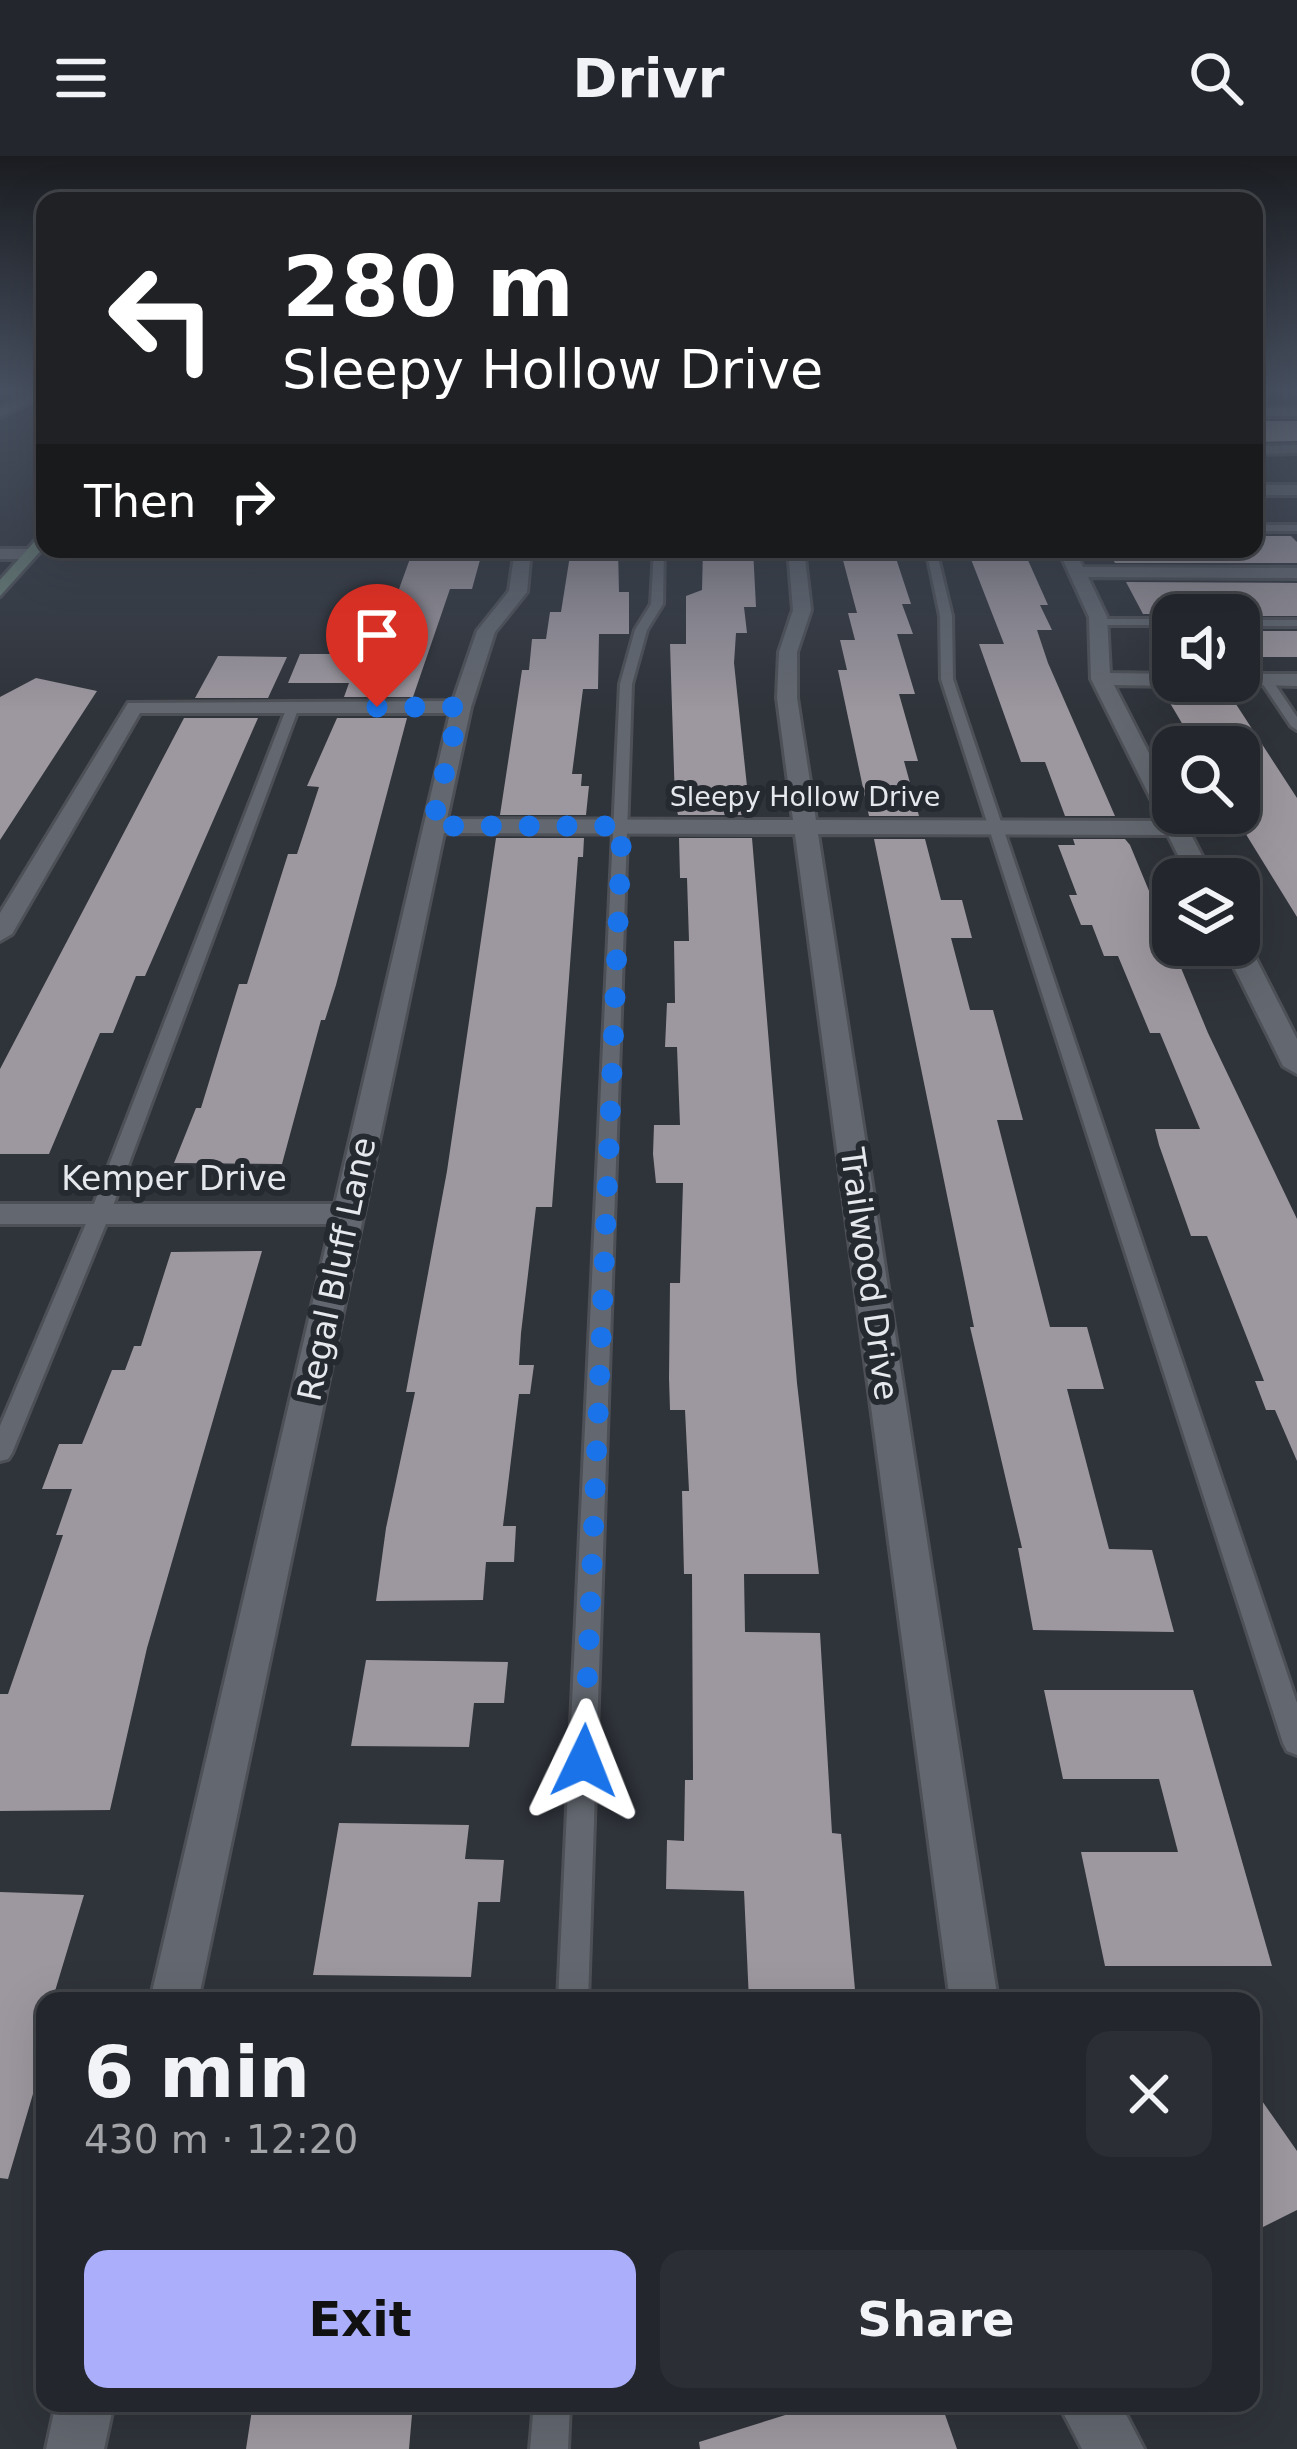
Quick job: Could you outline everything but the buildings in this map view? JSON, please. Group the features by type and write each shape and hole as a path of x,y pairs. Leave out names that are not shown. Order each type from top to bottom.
{"main road":[{"path":"0,591 36,546"}],"street":[{"path":"0,554 29,554"},
{"name":"Regal Bluff Lane","path":"176,1992 460,707 486,632 518,592 522,558"},
{"name":"Trailwood Drive","path":"797,558 802,610 788,652 788,698 973,1992"},
{"path":"1071,558 1099,622 1101,679 1152,779"},
{"path":"1080,572 1297,573"},
{"path":"1101,679 1152,680"},
{"path":"1260,680 1297,680"},
{"path":"0,934 124,719 136,707 460,707"},
{"name":"Sleepy Hollow Drive","path":"432,826 1152,828"},
{"path":"1247,966 1297,1066"},
{"name":"Kemper Drive","path":"0,1214 349,1214"},
{"path":"75,2449 84,2412"},
{"path":"1092,2412 1115,2449"}],"lane":[{"path":"1263,528 1297,528"},
{"path":"573,1992 626,683 641,630 657,604 658,558"},
{"path":"934,558 946,616 947,679 1297,1744"},
{"path":"1099,622 1152,622"},
{"path":"1260,622 1297,622"},
{"path":"1266,680 1297,726"},
{"path":"0,1453 100,1214 293,707"},
{"path":"549,2449 551,2412"}],"route":[{"path":"377,707 460,707 432,826 622,826 610,1011 584,1761"}]}
